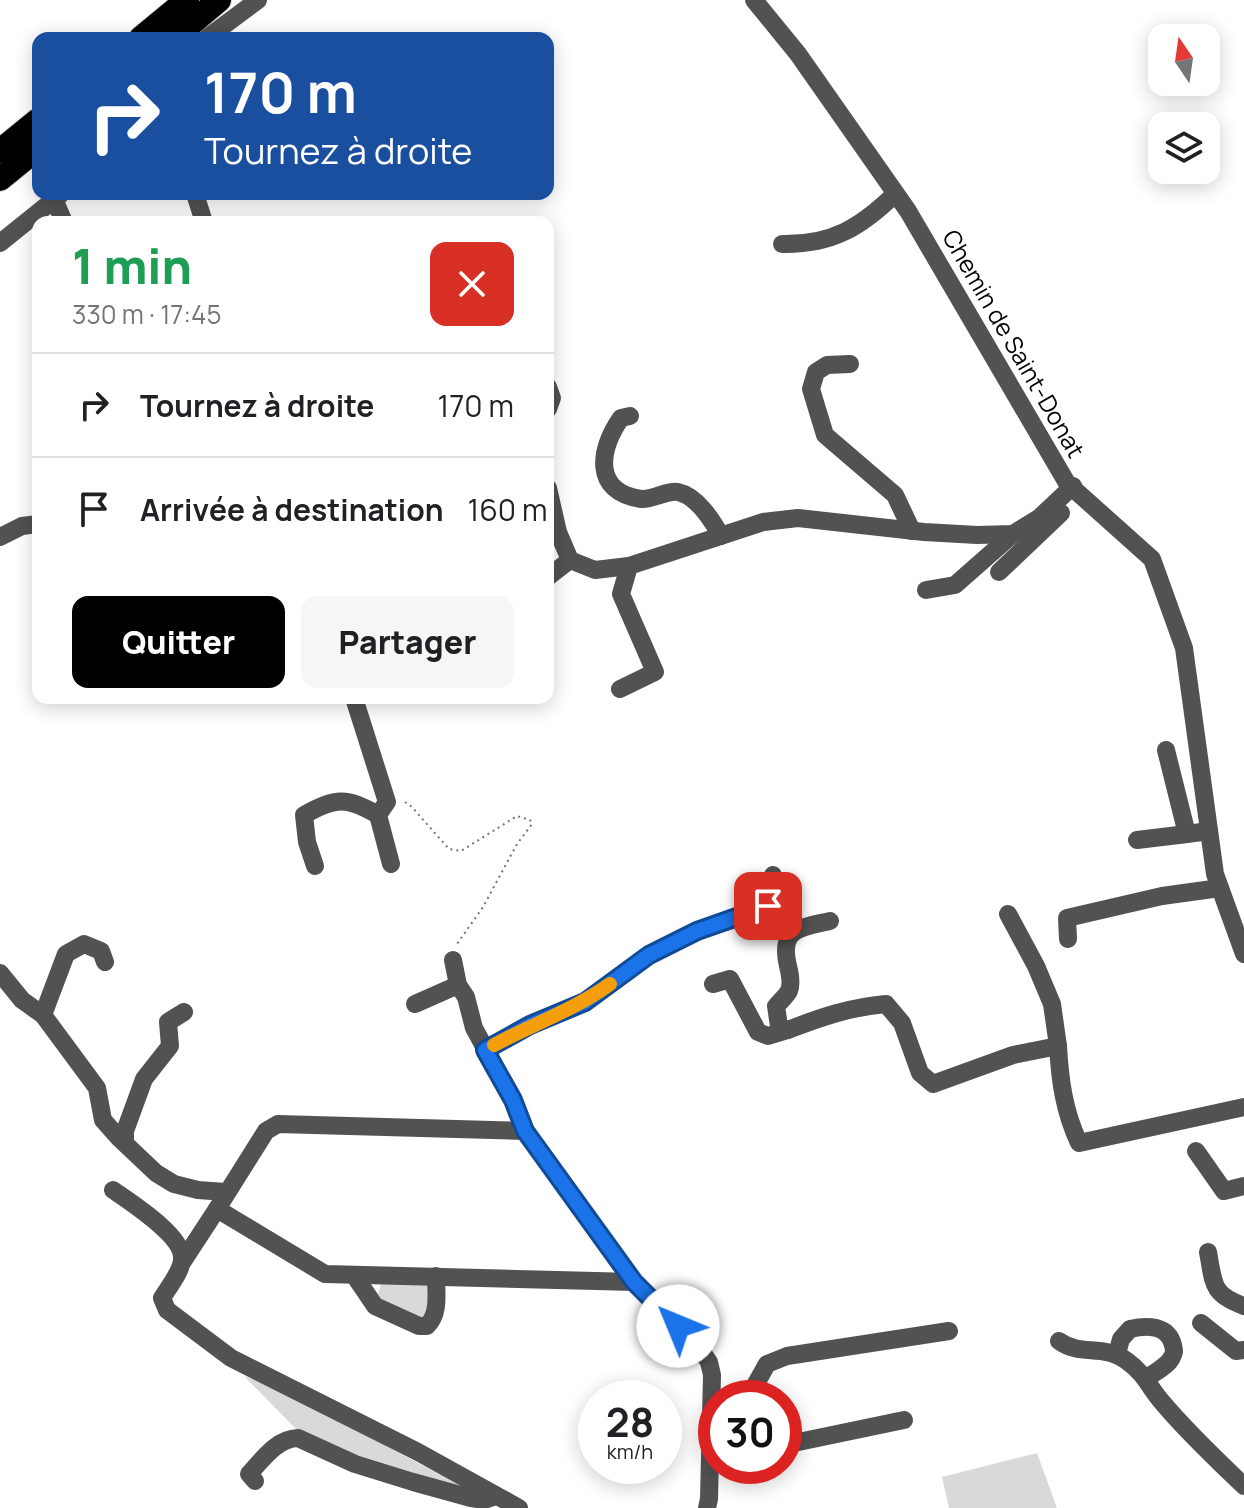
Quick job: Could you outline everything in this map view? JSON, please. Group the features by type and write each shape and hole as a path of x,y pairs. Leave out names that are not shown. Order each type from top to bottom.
{"highway":[{"path":"148,32 187,0"},
{"path":"181,32 219,0"},
{"path":"0,151 32,125"},
{"path":"0,179 32,153"}],"street":[{"path":"215,32 258,0"},
{"name":"Chemin de Saint-Donat","path":"754,0 798,54 895,194 1067,483 1152,559 1184,648 1215,874 1244,954"},
{"path":"782,244 800,244 833,237 862,224 895,194"},
{"path":"34,216 54,200"},
{"path":"0,243 32,218"},
{"path":"850,364 827,365 816,372 811,389 825,435 895,495 912,531"},
{"path":"630,416 621,418 604,451 607,478 618,490 643,499 677,492 693,500 721,536"},
{"path":"926,590 955,585 1013,534 1039,518 1073,486"},
{"path":"999,572 1068,507 1073,486"},
{"path":"554,514 570,560 595,570 629,566 763,522 798,518 912,531 1013,534"},
{"path":"0,537 22,526 32,525"},
{"path":"554,572 570,560"},
{"path":"620,689 655,672 621,594 629,566"},
{"path":"356,704 386,796 387,802 378,815"},
{"path":"1166,750 1187,834"},
{"path":"315,866 307,842 304,815 326,802 355,802 378,815 391,864"},
{"path":"1137,840 1209,831"},
{"path":"485,1050 530,1025 585,1002 649,955 697,931 768,906 776,894 773,875"},
{"path":"1068,939 1067,918 1162,896 1220,888"},
{"path":"1008,914 1052,1004 1060,1084 1068,1119 1079,1143 1244,1107"},
{"path":"788,1030 779,1026 776,1006 789,990 790,976 784,947 788,936 804,927 830,921"},
{"path":"43,1015 66,954 84,944 101,951 105,962"},
{"path":"453,960 458,985 466,997 474,1028 513,1100 525,1131 634,1282 700,1349 709,1362 712,1380"},
{"path":"0,973 22,1000 43,1015 97,1088 103,1120 156,1173 174,1184 221,1200 325,1274 634,1282"},
{"path":"713,984 730,979 758,1032 768,1036 829,1014 886,1004 902,1023 920,1073 933,1084 1013,1055 1058,1046"},
{"path":"415,1004 458,985"},
{"path":"125,1143 125,1131 144,1079 170,1046 168,1022 184,1012"},
{"path":"519,1508 418,1452 231,1358 167,1310 162,1298 266,1131 278,1124 525,1131"},
{"path":"1196,1151 1224,1191 1244,1186"},
{"path":"113,1190 143,1211 180,1246 183,1261"},
{"path":"1208,1252 1215,1285 1222,1297 1244,1306"},
{"path":"354,1275 375,1306 419,1326 432,1322 436,1307 436,1276"},
{"path":"1201,1323 1219,1334 1236,1351 1244,1350"},
{"path":"1117,1354 1121,1339 1130,1329 1152,1327 1166,1331 1174,1353 1170,1361 1147,1378"},
{"path":"758,1380 767,1364 787,1356 949,1331"},
{"path":"1059,1341 1071,1350 1102,1349 1117,1354 1147,1378 1160,1400 1244,1486"},
{"path":"802,1441 904,1420"},
{"path":"255,1481 249,1474 270,1451 288,1438 298,1438 355,1464 413,1482 471,1498 484,1500 496,1496"},
{"path":"707,1508 710,1484"}],"path":[{"path":"386,796 412,807 455,852 511,818 524,817 532,824 459,941 453,960"}],"shaded area":[{"path":"382,1282 428,1285 428,1314 424,1319 382,1301 378,1293"},
{"path":"244,1376 283,1391 480,1496 352,1459 298,1431"},
{"path":"1037,1453 1057,1508 949,1508 942,1477"}],"slow traffic":[{"path":"494,1045 530,1025 585,1002 610,984"}],"route":[{"path":"678,1326 634,1282 525,1131 513,1100 485,1050 530,1025 585,1002 649,955 697,931 768,906"}]}
